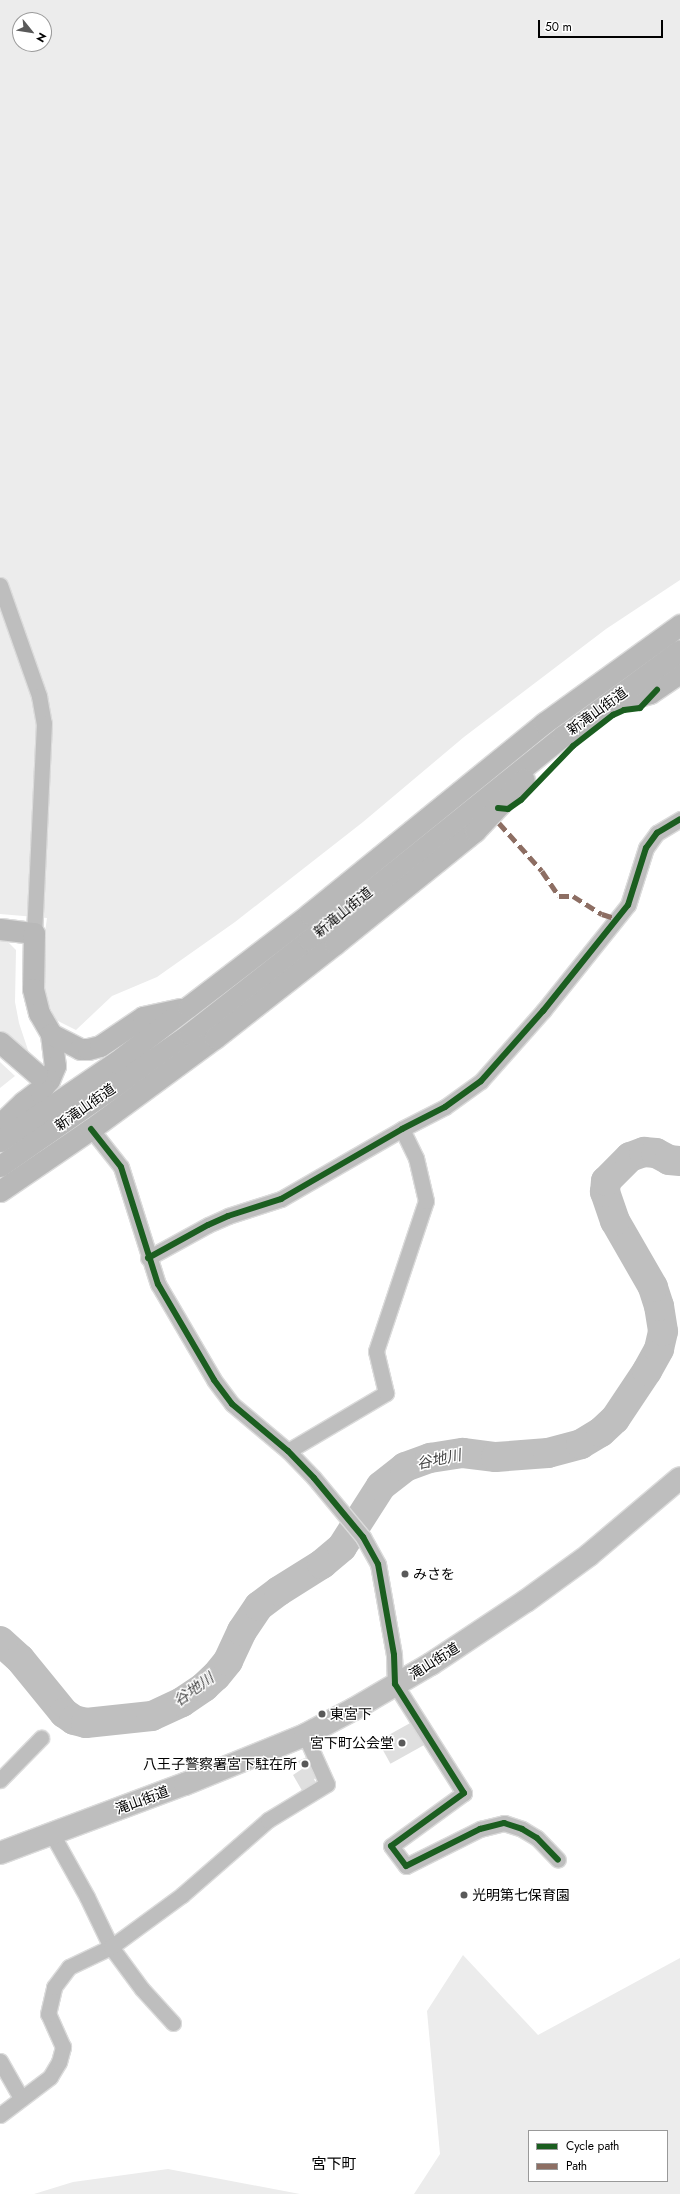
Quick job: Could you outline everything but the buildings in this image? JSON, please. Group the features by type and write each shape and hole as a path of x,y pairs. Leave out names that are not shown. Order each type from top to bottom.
{"highway":[{"name":"滝山街道","path":"0,1853 185,1784 304,1735 354,1709 430,1664 526,1601 589,1554 680,1478"}],"main road":[{"name":"新滝山街道","path":"0,1141 116,1062 309,914 544,723 680,624"},
{"name":"新滝山街道","path":"0,1166 195,1029 303,945 563,736 680,650"},
{"path":"607,703 650,693 680,673"},
{"path":"0,1191 87,1126 215,1038 335,944 475,831 563,736"},
{"path":"0,929 34,933 33,989 39,1013 50,1034 55,1066 43,1088 23,1102 0,1124"},
{"path":"50,1034 80,1049 88,1049 100,1046 143,1017 188,1007"},
{"path":"0,1042 37,1074"}],"street":[{"path":"0,585 39,696 44,722 34,933"},
{"path":"148,1258 208,1225 228,1216 281,1199 402,1129 445,1106 481,1081 544,1011 628,905 646,848 657,833 680,819"},
{"path":"87,1126 121,1167 148,1258 158,1284 214,1380 232,1404 288,1451 314,1478 344,1517 363,1537 378,1564 394,1655 395,1684 464,1793 391,1846 406,1866 480,1829 504,1822 522,1829 537,1838 558,1860"},
{"path":"288,1451 386,1393 376,1351 426,1201 416,1158 402,1129"},
{"path":"0,2115 50,2077 60,2062 63,2047 48,2014 54,1987 69,1967 111,1947 182,1895 268,1820 327,1784 304,1735"},
{"path":"0,1780 41,1738"},
{"path":"52,1834 87,1897 111,1947 142,1989 173,2023"},
{"path":"0,2061 21,2098"}],"shaded area":[{"path":"0,0 680,0 680,580 606,629 464,737 363,822 235,922 157,977 112,996 76,1030 56,1020 43,993 43,946 47,918 0,914"},
{"path":"0,937 16,950 15,1002 19,1023 31,1059 0,1032"},
{"path":"0,1062 15,1076 0,1088"},
{"path":"463,1955 538,2035 680,1958 680,2194 414,2194 440,2154 427,2011"},
{"path":"168,2169 300,2194 34,2194 73,2182"}],"waterway":[{"name":"谷地川","path":"0,1641 20,1659 64,1713 74,1720 86,1723 152,1716 182,1702 204,1687 216,1676 228,1661 242,1631 259,1606 279,1591 322,1564 342,1547 381,1486 405,1467 430,1458 463,1453 496,1457 548,1453 581,1444 601,1432 615,1419 647,1371 659,1349 663,1331 659,1306 653,1287 615,1221 605,1192 606,1181 630,1157 644,1152 656,1153 669,1160 680,1161"}],"marked path":[{"path":"499,823 542,871 559,896 573,896 602,914 617,919"}],"cycle path":[{"path":"498,808 508,809 521,800 573,746 613,715 624,710 640,708 657,690"},
{"path":"148,1258 208,1225 228,1216 281,1199 402,1129 445,1107 481,1081 543,1011 628,905 646,848 657,833 680,819"},
{"path":"91,1129 121,1167 158,1284 214,1380 232,1404 288,1451 314,1478 363,1537 378,1564 394,1655 395,1684 464,1793 391,1846 406,1866 480,1829 504,1823 522,1829 537,1838 558,1860"}],"place":[{"name":"みさを","path":"405,1574"},
{"name":"東宮下","path":"322,1714"},
{"name":"宮下町公会堂","path":"402,1743"},
{"name":"八王子警察署宮下駐在所","path":"305,1764"},
{"name":"光明第七保育園","path":"464,1895"}],"district":[{"name":"宮下町","path":"334,2165"}]}
